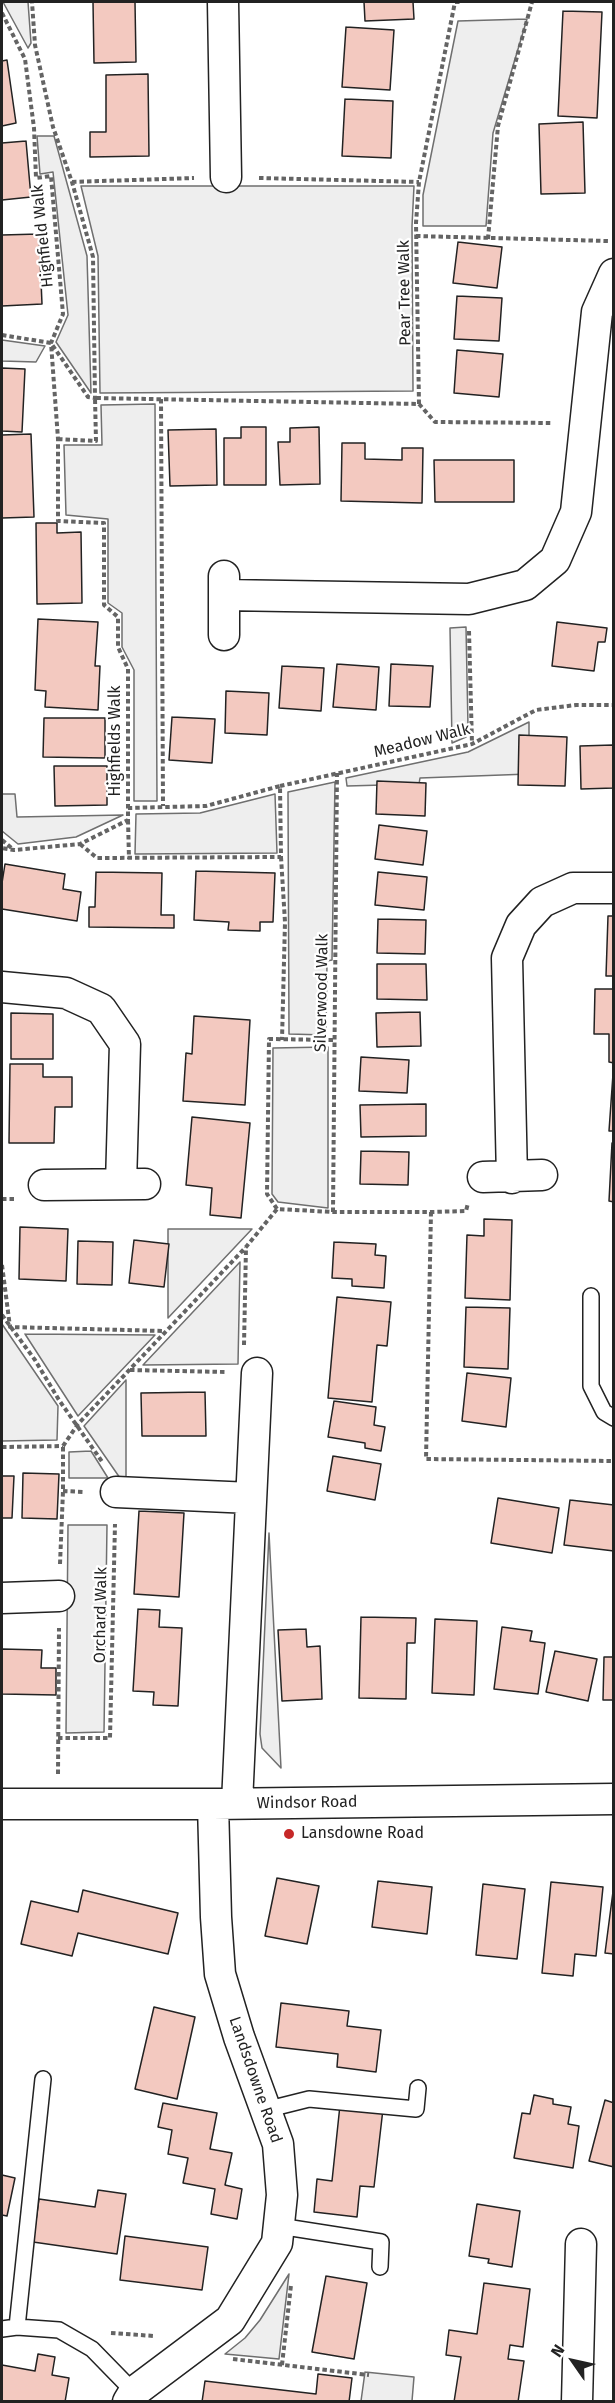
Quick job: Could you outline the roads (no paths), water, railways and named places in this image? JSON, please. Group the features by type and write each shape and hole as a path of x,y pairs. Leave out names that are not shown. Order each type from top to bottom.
{"street":[{"path":"223,2 225,177"},
{"path":"224,635 224,585 469,599 525,585 555,560 576,512 597,312 614,274"},
{"path":"542,1175 497,1177 507,958 521,925 542,902 573,888 614,888"},
{"path":"2,987 66,993 102,1009 125,1044 133,1184 45,1185"},
{"name":"Landsdowne Road","path":"131,2397 230,2320 275,2239 282,2195 278,2144 239,2037 220,1974 216,1917 251,1498 250,1373"},
{"path":"112,1481 251,1498"},
{"path":"2,1598 59,1596"},
{"name":"Windsor Road","path":"2,1804 225,1804 614,1799"},
{"path":"576,2402 581,2244"}],"lane":[{"path":"591,1296 591,1386 604,1412 614,1418"},
{"path":"17,2327 43,2079"},
{"path":"266,2110 309,2099 416,2109 418,2088"},
{"path":"275,2239 381,2242 380,2267"},
{"path":"2,2329 17,2327 59,2330 92,2349 131,2397"}],"place":[{"name":"Lansdowne Road","path":"289,1834"}]}
